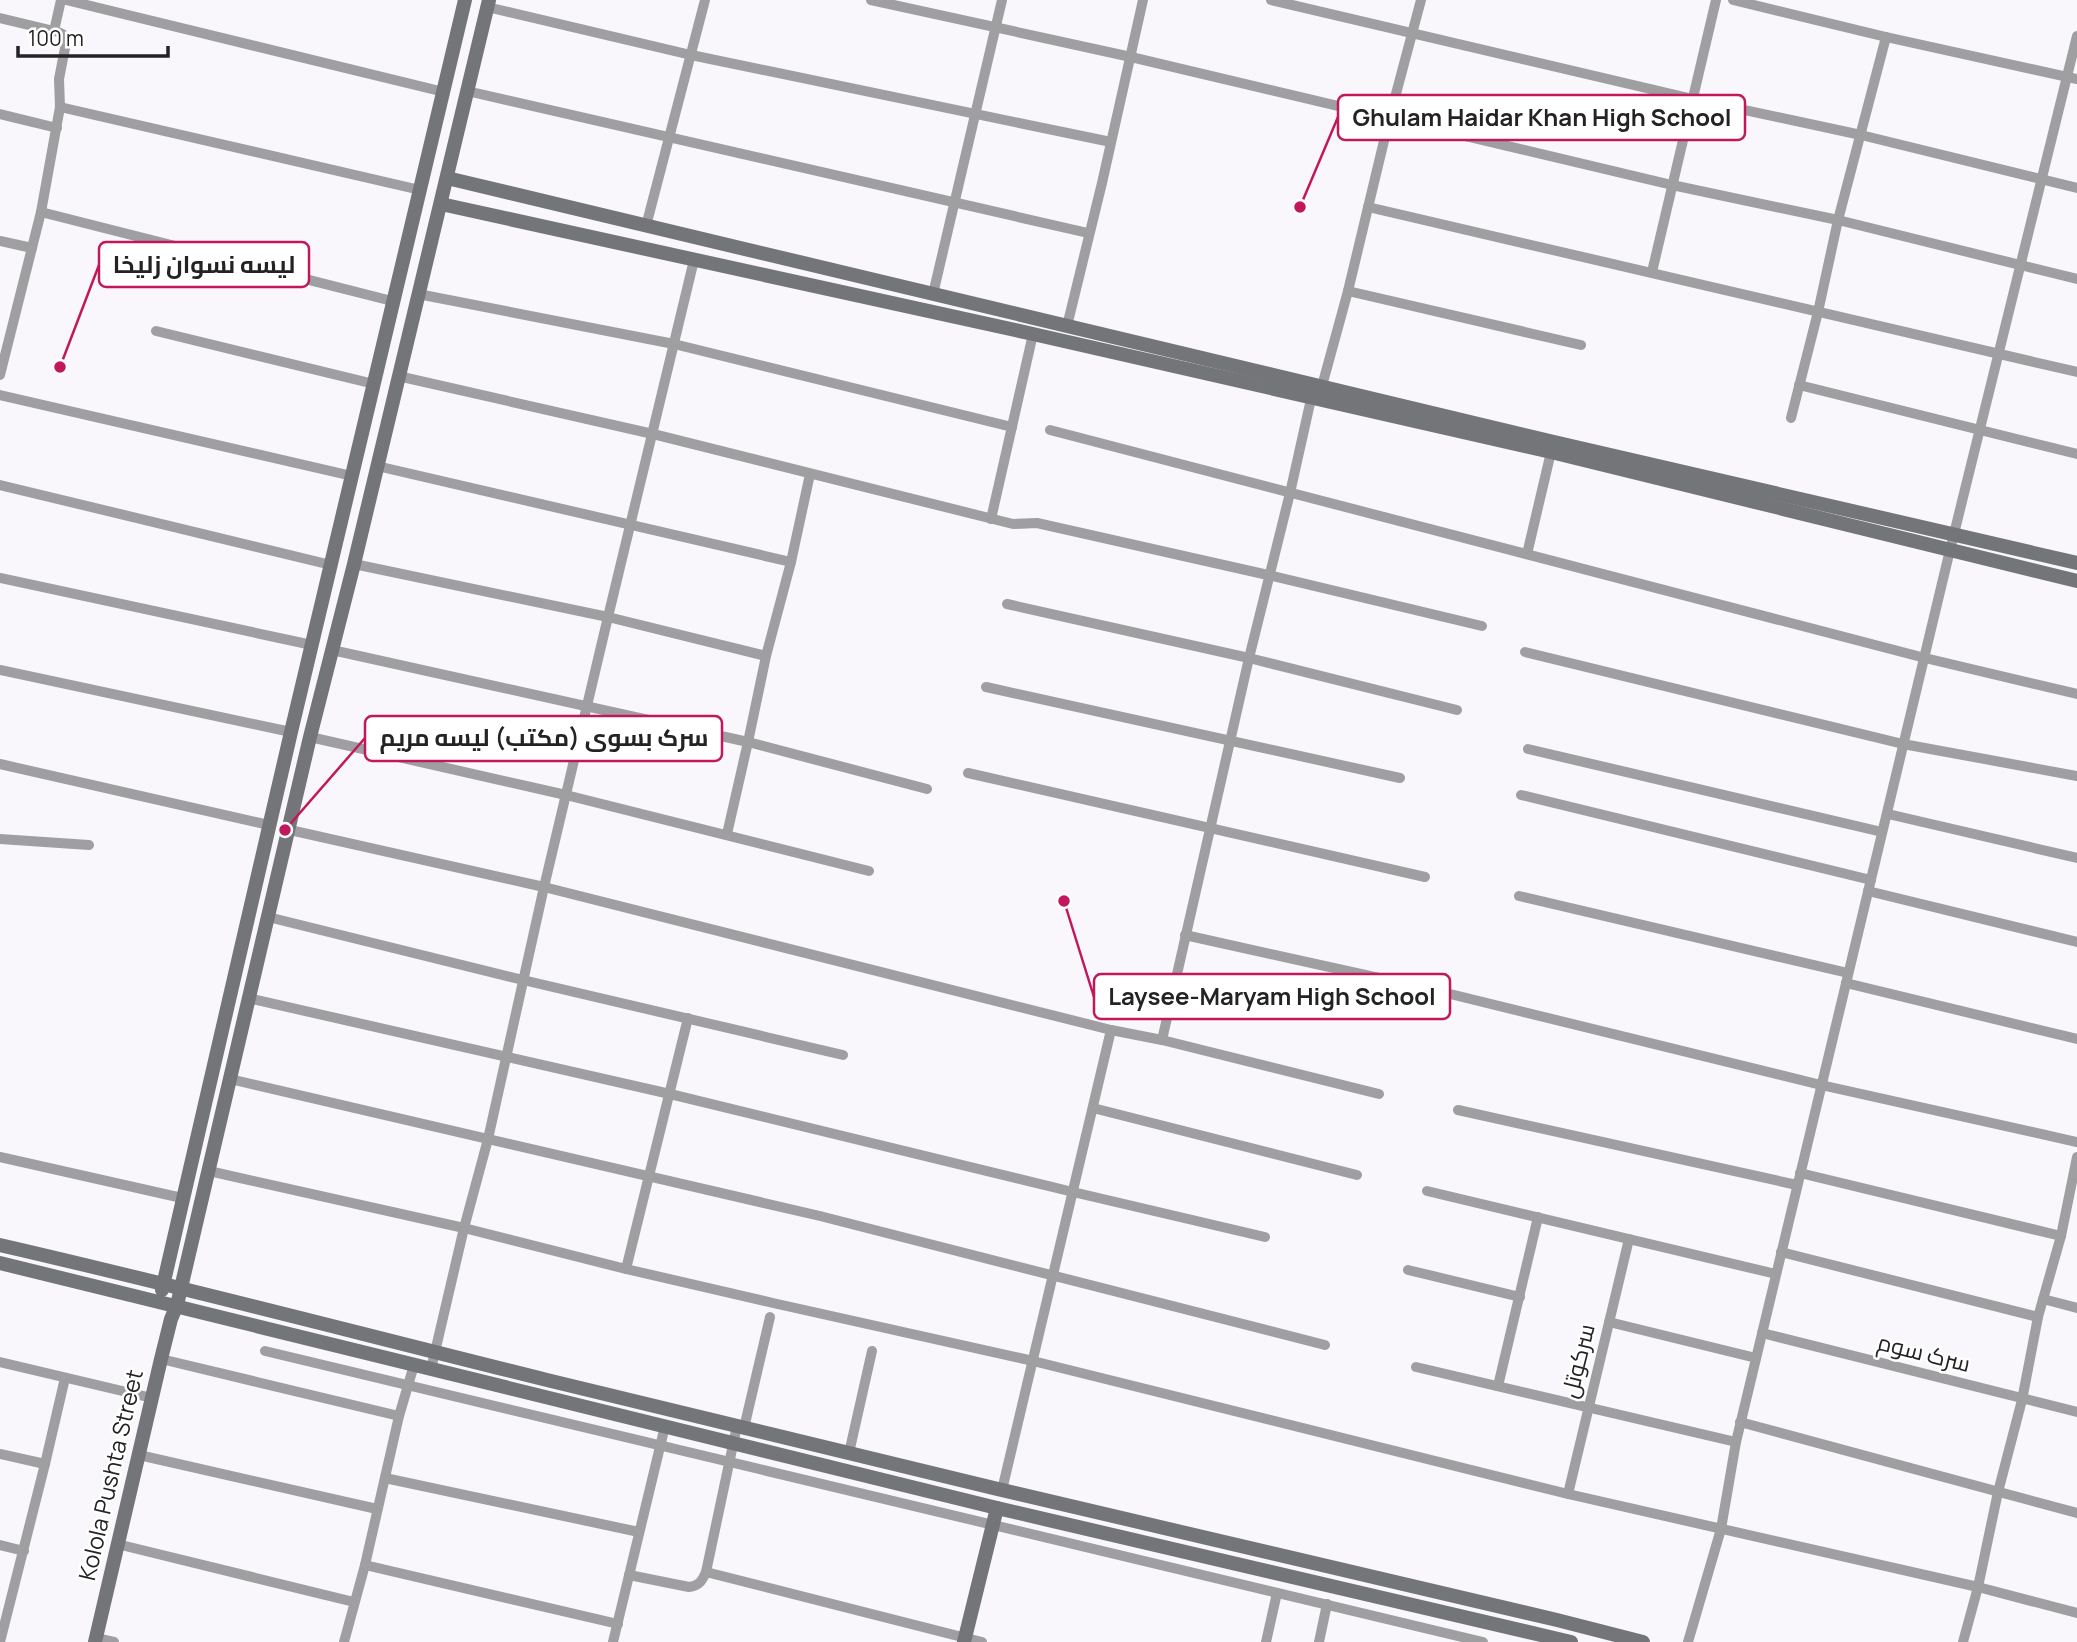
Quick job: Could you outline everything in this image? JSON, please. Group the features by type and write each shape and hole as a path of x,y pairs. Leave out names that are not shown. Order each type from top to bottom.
{"main road":[{"path":"159,1301 392,301 444,92 462,1"},
{"name":"Kolola Pushta Street","path":"95,1640 488,3"},
{"path":"447,178 1554,442 2077,563"},
{"path":"441,204 1033,334 1551,452 2077,581"},
{"path":"1217,377 1221,362"},
{"path":"275,799 295,804"},
{"path":"262,856 282,861"},
{"path":"0,1245 181,1287 929,1473 1557,1619 1598,1637 1643,1642"},
{"path":"0,1263 159,1301 174,1312 431,1369 997,1508 1571,1642"},
{"path":"879,1478 885,1477 888,1472 884,1461"},
{"path":"926,1490 921,1480 922,1476 929,1473"},
{"path":"964,1640 997,1508"},
{"path":"1551,1637 1556,1629 1557,1619"}],"street":[{"path":"54,31 61,0"},
{"path":"66,0 444,92"},
{"path":"646,226 705,0"},
{"path":"871,0 1131,57 1672,185 1838,220 2077,279"},
{"path":"933,294 1002,0"},
{"path":"1067,326 1143,0"},
{"path":"1270,0 1693,99 1861,135 2077,188"},
{"path":"1322,386 1420,0"},
{"path":"1652,272 1716,0"},
{"path":"1733,0 2072,78"},
{"path":"488,3 691,55 1111,142"},
{"path":"0,18 63,33 66,37 59,79 60,107 41,212 4,339 0,375"},
{"path":"1688,1642 1721,1528 1740,1422 2040,180 2072,78 2077,36"},
{"path":"1791,418 1838,220 1886,37"},
{"path":"467,91 1088,233"},
{"path":"60,107 420,190"},
{"path":"0,114 57,128"},
{"path":"1368,207 2077,372"},
{"path":"41,212 392,301"},
{"path":"0,241 32,248"},
{"path":"431,1369 488,1139 544,887 694,260"},
{"path":"1348,291 1581,345"},
{"path":"418,294 674,344 1012,427"},
{"path":"156,331 374,384"},
{"path":"992,519 1033,334"},
{"path":"398,376 653,434 1013,524 1037,523 1482,626"},
{"path":"1799,385 2077,454"},
{"path":"0,395 352,476"},
{"path":"1162,1040 1229,741 1311,399"},
{"path":"1049,430 1925,658 2077,694"},
{"path":"1527,554 1551,452"},
{"path":"377,466 791,562"},
{"path":"727,834 810,474"},
{"path":"0,485 331,565"},
{"path":"354,564 608,617 766,656"},
{"path":"0,578 312,645"},
{"path":"1007,604 1249,658 1457,710"},
{"path":"332,650 748,742 928,789"},
{"path":"1525,652 1903,744 2077,776"},
{"path":"0,670 291,732"},
{"path":"986,687 1400,778"},
{"path":"310,737 566,795 869,872"},
{"path":"1528,749 1882,832"},
{"path":"0,764 269,825"},
{"path":"968,772 1425,877"},
{"path":"1521,795 2077,942"},
{"path":"1888,814 2077,858"},
{"path":"289,830 544,887 1111,1030 1162,1040 1379,1094"},
{"path":"0,839 89,845"},
{"path":"1519,896 2077,1039"},
{"path":"268,917 843,1055"},
{"path":"1185,935 1438,991 1821,1085 2077,1142"},
{"path":"248,998 670,1094 1265,1237"},
{"path":"626,1269 688,1018"},
{"path":"1002,1490 1111,1030"},
{"path":"230,1079 820,1216 1325,1346"},
{"path":"1094,1108 1357,1175"},
{"path":"1458,1110 1797,1185"},
{"path":"0,1157 182,1198"},
{"path":"1963,1642 2022,1400 2038,1317 2061,1236 2072,1208 2077,1157"},
{"path":"209,1171 1032,1361 1567,1493 1978,1587 2077,1614"},
{"path":"1800,1173 2061,1236"},
{"path":"1427,1191 1776,1274"},
{"path":"1498,1386 1538,1217"},
{"name":"سرکوتل","path":"1567,1493 1629,1239"},
{"path":"1781,1252 2038,1317"},
{"path":"1408,1270 1520,1297"},
{"path":"2043,1299 2077,1308"},
{"path":"629,1575 689,1587 698,1585 706,1572 733,1443 741,1427 770,1317"},
{"path":"1609,1322 1756,1358"},
{"name":"سرک سوم","path":"1762,1333 2077,1412"},
{"path":"265,1351 1483,1642"},
{"path":"849,1453 872,1351"},
{"path":"162,1359 399,1416"},
{"path":"0,1362 152,1398"},
{"path":"344,1642 414,1365"},
{"path":"1416,1367 1736,1441"},
{"path":"0,1642 65,1378"},
{"path":"1740,1422 2077,1513"},
{"path":"613,1642 665,1426"},
{"path":"0,1454 45,1464"},
{"path":"139,1455 377,1509"},
{"path":"385,1478 639,1532"},
{"path":"117,1544 354,1602"},
{"path":"0,1545 24,1550"},
{"path":"365,1564 618,1624"},
{"path":"706,1572 964,1640 982,1642"},
{"path":"1266,1642 1277,1593"},
{"path":"1319,1642 1327,1604"},
{"path":"95,1640 114,1642"}],"place":[{"name":"Ghulam Haidar Khan High School","path":"1300,207"},
{"name":"لیسه نسوان زلیخا","path":"60,367"},
{"name":"سرک بسوی (مکتب) لیسه مریم","path":"285,830"},
{"name":"Laysee-Maryam High School","path":"1064,901"}]}
